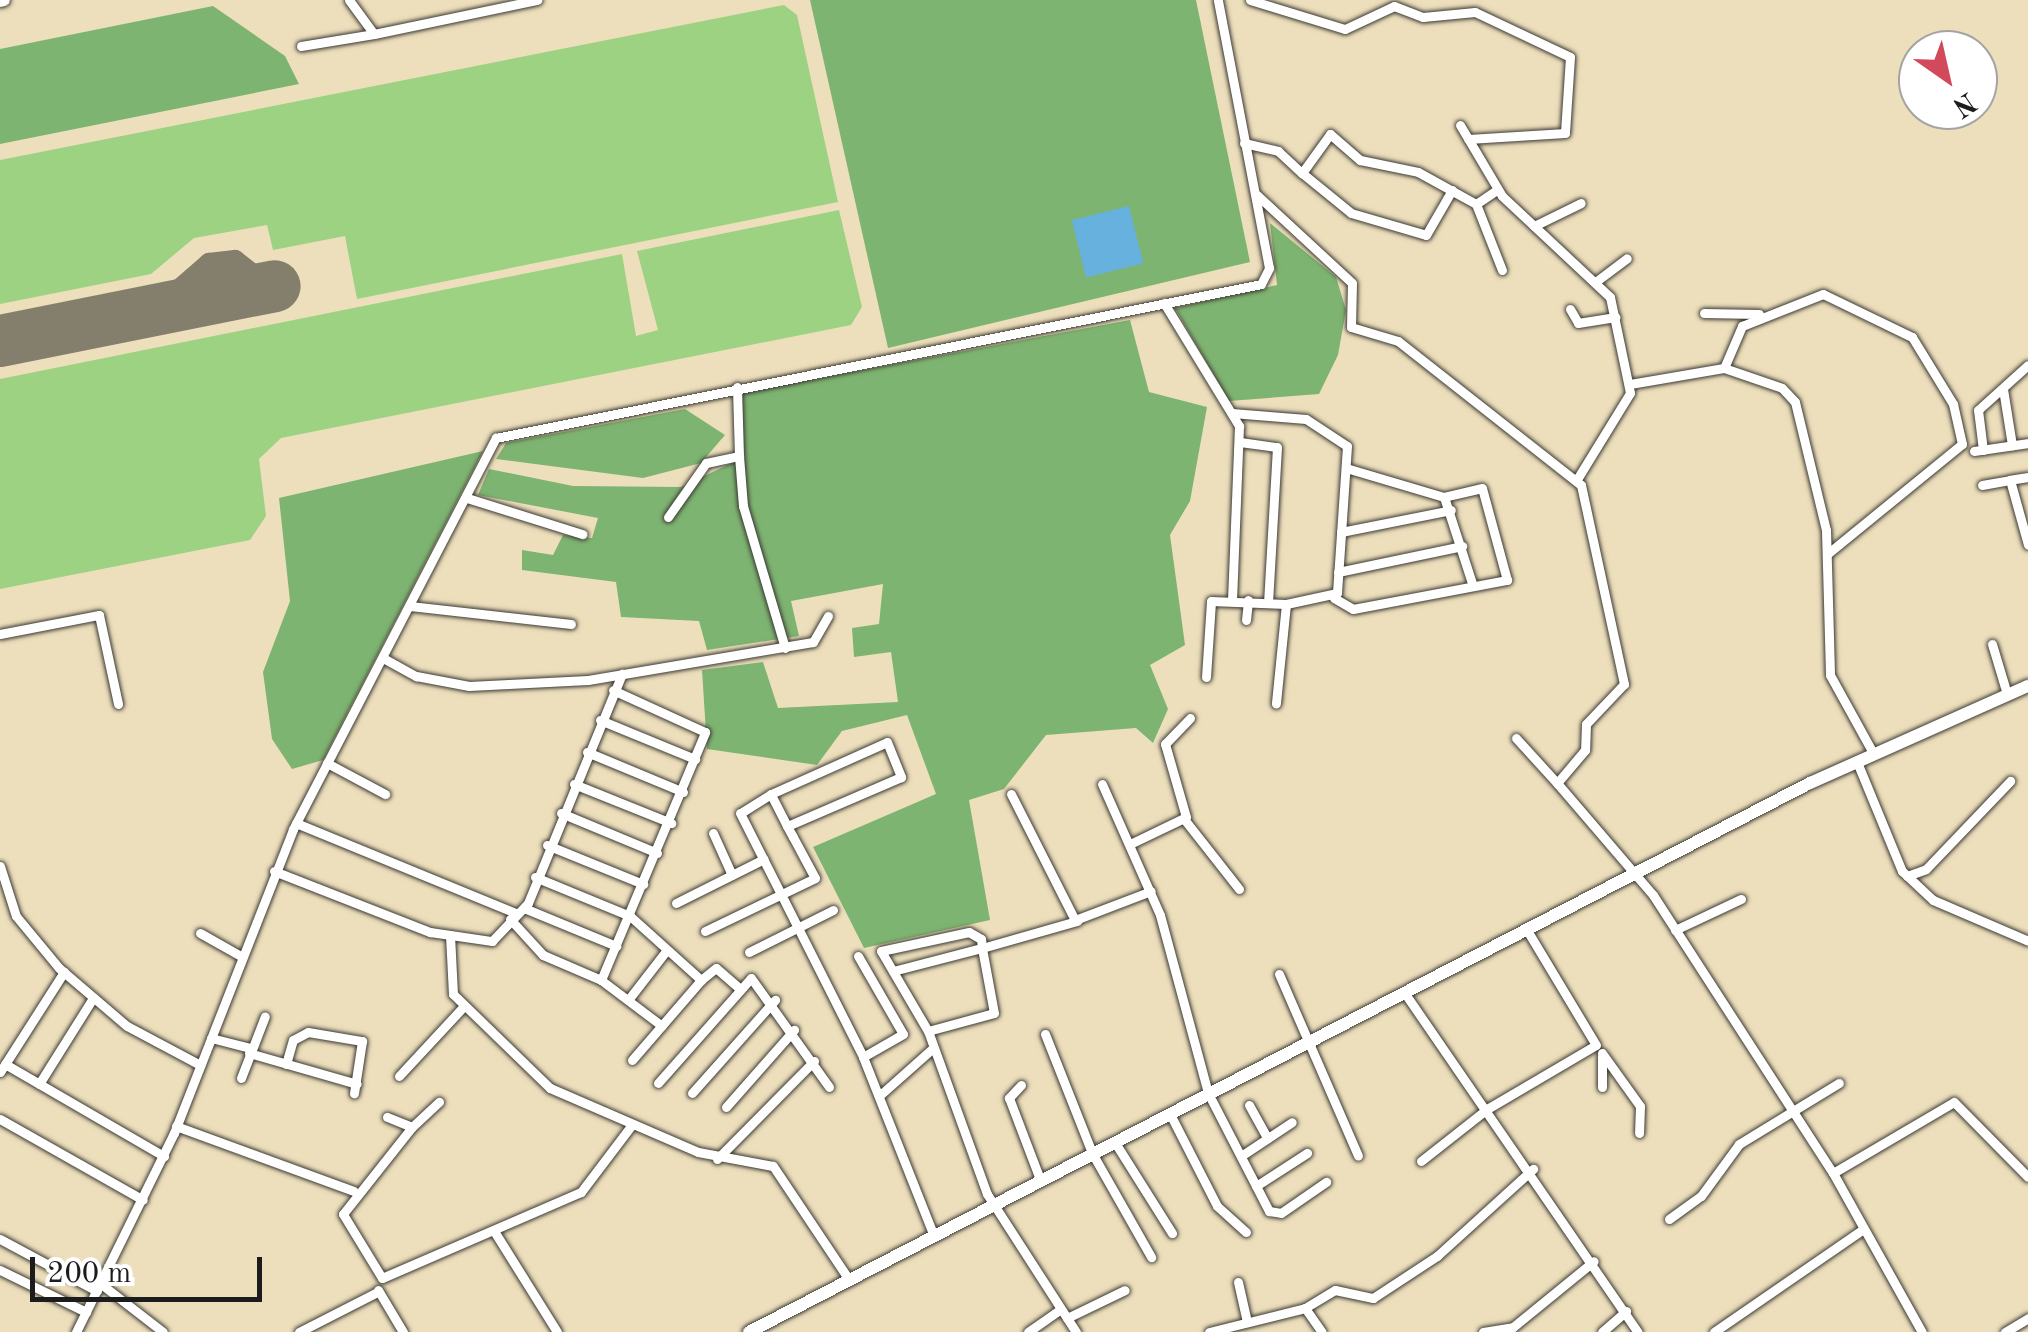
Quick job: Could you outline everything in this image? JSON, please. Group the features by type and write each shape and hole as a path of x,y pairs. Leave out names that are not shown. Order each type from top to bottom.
{"street":[{"path":"349,0 374,34"},
{"path":"301,46 537,0"},
{"path":"78,1331 164,1156 239,955 296,823 499,436 1164,303 1269,278 1218,0"},
{"path":"1250,0 1345,28 1394,6 1422,17 1475,12 1570,56 1566,133 1468,138"},
{"path":"1460,126 1497,190 1598,280 1616,317 1630,384 1578,479"},
{"path":"1302,173 1330,134 1374,166 1452,190 1476,204 1502,270"},
{"path":"1244,143 1278,151 1350,214 1426,234 1452,190"},
{"path":"1476,204 1497,190"},
{"path":"1255,193 1352,283 1350,326 1398,341 1578,479 1624,684 1590,718 1585,750 1556,783"},
{"path":"1534,226 1581,203"},
{"path":"1598,280 1627,258"},
{"path":"1704,313 1760,314 1818,294 1890,321 1912,337 1952,404 1962,444 1827,554"},
{"path":"1164,303 1232,413 1240,442 1232,598"},
{"path":"1570,310 1578,324 1616,317"},
{"path":"1724,368 1736,334 1760,314"},
{"path":"2028,365 1978,410 1979,450 2028,443"},
{"path":"1630,384 1724,368 1795,402 1827,554 1830,675 1873,753"},
{"path":"736,388 743,506 785,648"},
{"path":"2003,389 2012,446"},
{"path":"1232,413 1306,419 1345,443 1334,598"},
{"path":"1240,442 1277,446 1268,602"},
{"path":"668,517 706,463 738,456"},
{"path":"1206,677 1210,604 1232,598 1286,604 1334,598 1353,609 1472,583 1507,580 1482,488 1444,497 1346,468"},
{"path":"1982,486 2028,477"},
{"path":"2010,480 2028,545"},
{"path":"1444,497 1472,583"},
{"path":"467,498 582,534"},
{"path":"1341,532 1451,510"},
{"path":"1338,572 1462,546"},
{"path":"1246,620 1248,600"},
{"path":"1276,702 1286,604"},
{"path":"410,606 571,624"},
{"path":"0,634 99,614 118,704"},
{"path":"383,658 416,676 469,686 622,674 814,642 828,616"},
{"path":"1992,644 2007,694"},
{"path":"274,871 450,935 487,944 516,913 535,877 622,674"},
{"path":"749,1332 1873,753 2028,686"},
{"path":"601,980 671,823 704,728 613,690"},
{"path":"1190,718 1166,744 1184,818 1238,889"},
{"path":"600,720 694,760"},
{"path":"1516,738 1675,930 1833,1173 1922,1332"},
{"path":"787,826 900,777 887,742 771,794 740,813 862,1057 934,1236"},
{"path":"587,752 683,792"},
{"path":"1857,762 1907,876 1933,900 2028,940"},
{"path":"327,764 384,794"},
{"path":"1907,876 1926,869 2010,781"},
{"path":"574,784 671,823"},
{"path":"1102,784 1151,891 1208,1093 1256,1186 1274,1215 1326,1182"},
{"path":"705,931 815,878 771,794"},
{"path":"1011,794 1077,921"},
{"path":"561,814 657,853"},
{"path":"1130,844 1184,818"},
{"path":"296,823 516,913 616,946"},
{"path":"713,833 732,875"},
{"path":"547,844 643,884"},
{"path":"676,904 764,860"},
{"path":"0,866 2,895 64,972 94,998 200,1065"},
{"path":"535,877 630,916 701,980"},
{"path":"893,971 1077,921 1151,891"},
{"path":"1675,930 1741,899"},
{"path":"749,952 833,910"},
{"path":"516,913 543,955 601,980 662,1026"},
{"path":"928,1032 994,1013 982,948 968,932 881,951 928,1032 994,1207 1076,1332"},
{"path":"1528,932 1599,1049 1642,1110 1639,1134"},
{"path":"200,933 239,955"},
{"path":"450,935 447,979 464,1006 550,1088 717,1159 778,1170 850,1281"},
{"path":"628,1000 666,951"},
{"path":"858,956 903,1034 862,1057"},
{"path":"632,1060 716,968 740,988"},
{"path":"64,972 3,1068 39,1084 164,1156"},
{"path":"1279,974 1303,1045 1358,1156"},
{"path":"658,1083 740,988 754,978 776,1000 829,1087"},
{"path":"1406,994 1534,1169 1638,1332"},
{"path":"39,1084 94,998"},
{"path":"692,1093 776,1000"},
{"path":"399,1076 464,1006"},
{"path":"242,1078 266,1016"},
{"path":"726,1107 794,1030"},
{"path":"210,1038 355,1088 362,1041 301,1034 286,1064"},
{"path":"1045,1034 1092,1152 1151,1256"},
{"path":"878,1096 933,1048"},
{"path":"1599,1049 1602,1087"},
{"path":"1421,1161 1487,1109 1599,1049"},
{"path":"717,1159 814,1061"},
{"path":"1669,1219 1700,1196 1731,1150 1792,1107 1839,1082"},
{"path":"1021,1086 1009,1098 1040,1179"},
{"path":"382,1278 344,1223 354,1192 439,1102"},
{"path":"1833,1173 1954,1102 2028,1177"},
{"path":"1249,1105 1267,1138"},
{"path":"1170,1114 1217,1206 1246,1232"},
{"path":"387,1117 412,1127"},
{"path":"0,1119 143,1200"},
{"path":"1240,1156 1292,1122"},
{"path":"176,1126 354,1192"},
{"path":"299,1332 377,1292 382,1278 584,1190 632,1126"},
{"path":"1114,1141 1172,1233"},
{"path":"1256,1186 1307,1153"},
{"path":"1209,1332 1306,1308 1335,1290 1373,1298 1437,1256 1534,1169"},
{"path":"494,1230 558,1332"},
{"path":"1717,1331 1862,1230"},
{"path":"0,1239 99,1287 163,1332"},
{"path":"1483,1332 1519,1324 1594,1260"},
{"path":"0,1270 86,1312"},
{"path":"1238,1282 1246,1322"},
{"path":"1028,1332 1125,1290"},
{"path":"377,1292 403,1332"},
{"path":"1306,1308 1322,1332"},
{"path":"1602,1332 1626,1311"},
{"path":"2004,1332 2028,1318"}],"green space":[{"path":"810,0 1196,0 1250,262 888,348"},
{"path":"784,5 797,15 838,202 357,299 345,236 273,250 267,225 194,238 151,274 0,304 0,160"},
{"path":"213,6 285,56 299,84 0,144 0,49"},
{"path":"839,210 862,307 851,325 281,438 259,459 266,516 250,540 0,589 0,379 622,254 636,336 658,330 637,251"},
{"path":"1270,223 1336,277 1346,310 1338,355 1319,394 1229,401 1175,308 1277,285"},
{"path":"1130,320 1149,392 1207,407 1190,501 1170,535 1185,645 1150,665 1168,709 1153,743 1136,728 1046,735 1004,789 969,800 990,920 864,948 813,847 936,794 907,715 842,731 817,765 707,749 702,670 763,662 778,708 898,702 891,652 854,657 852,628 879,624 883,584 791,601 799,636 707,650 699,621 621,617 616,582 522,570 522,550 553,555 563,535 592,538 598,518 478,495 489,469 573,486 681,487 734,462 740,393"},
{"path":"685,409 725,435 701,463 643,478 496,459 506,443"},
{"path":"483,451 323,760 292,769 272,739 263,672 290,601 279,498"}],"water":[{"path":"1129,206 1143,263 1086,278 1072,220"}],"taxiway":[{"path":"155,310 209,263 235,260 258,278 251,301 194,302"}],"runway":[{"path":"0,341 275,286"}]}
